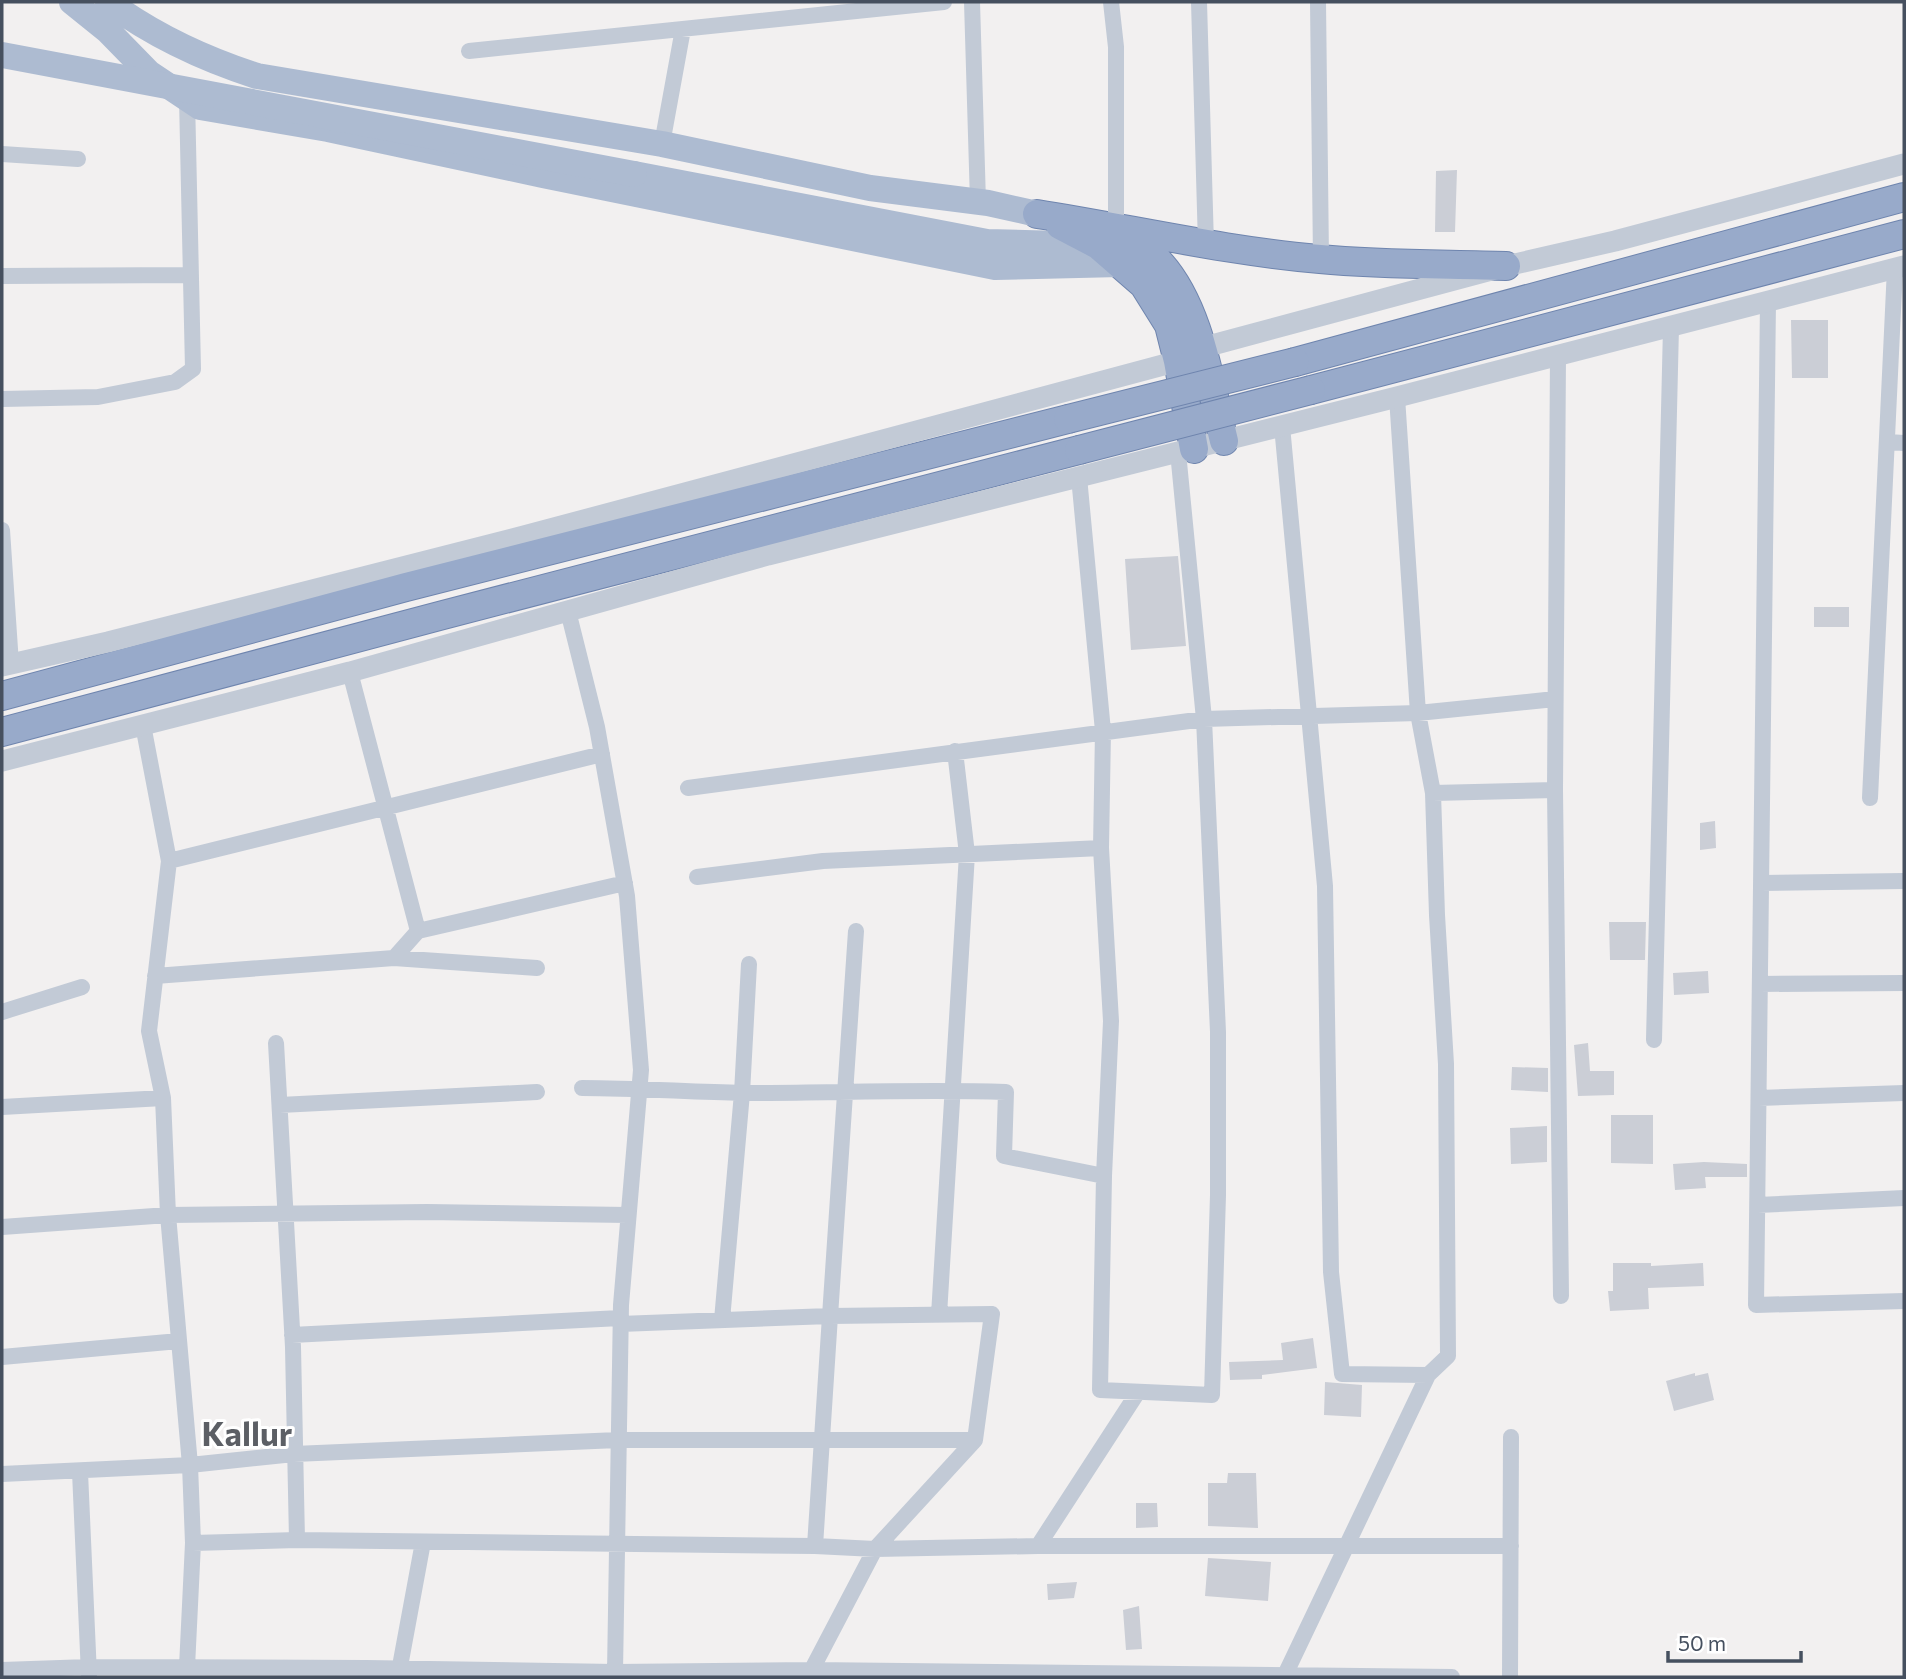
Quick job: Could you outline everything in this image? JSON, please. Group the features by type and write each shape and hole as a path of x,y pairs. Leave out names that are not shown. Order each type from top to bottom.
{"highway":[{"path":"2,696 406,587 1294,362 1904,197"},
{"path":"1037,214 1107,236 1158,261 1175,284 1190,314 1186,451"},
{"path":"2,732 443,615 1079,464 1311,390 1904,233"},
{"path":"1107,236 1321,260 1506,266"},
{"path":"1107,236 1120,264 1144,285 1190,355 1224,441"}],"main road":[{"path":"72,2 108,31 149,73 194,102 995,267 1120,264"},
{"path":"108,2 170,41 215,63 257,76 662,144 870,188 978,202 1037,214"},
{"path":"2,55 987,242 1107,236"}],"street":[{"path":"469,51 944,2"},
{"path":"972,2 978,202"},
{"path":"1107,236 1116,47 1111,2"},
{"path":"1199,2 1206,245"},
{"path":"1318,2 1321,260"},
{"path":"662,144 683,29"},
{"path":"2,67 194,102 190,275 193,369 175,382 98,397 2,399"},
{"path":"2,154 78,159"},
{"path":"2,530 6,665 108,642 524,536 1506,266 1615,242 1904,164"},
{"path":"2,761 350,671 568,611 1079,464 1186,451 1899,267 1887,442 1870,798"},
{"path":"2,276 190,275"},
{"path":"1768,301 1756,1305 1904,1301"},
{"path":"1654,1040 1671,327"},
{"path":"1558,356 1555,790 1561,1296"},
{"path":"1285,1676 1428,1375 1448,1356 1446,1064 1433,793 1418,713 1397,397"},
{"path":"1282,426 1325,886 1331,1272 1342,1374 1428,1375"},
{"path":"1887,442 1904,443"},
{"path":"1079,464 1103,731 1101,848 1111,1021 1104,1176 1100,1390 1212,1395 1218,1195 1219,1032 1204,719 1186,451"},
{"path":"568,611 602,754 625,883 641,1070 620,1321 615,1672"},
{"path":"350,671 418,931"},
{"path":"688,788 1204,719 1418,713 1555,699"},
{"path":"143,724 169,861 149,1031 163,1098 168,1215 190,1465 192,1543 187,1668"},
{"path":"939,1315 967,854 955,751"},
{"path":"169,861 602,754"},
{"path":"1433,793 1555,790"},
{"path":"697,877 823,860 1101,848"},
{"path":"1761,883 1904,881"},
{"path":"394,958 418,931 625,883"},
{"path":"815,1546 856,931"},
{"path":"155,976 394,958 537,968"},
{"path":"722,1321 742,1093 749,964"},
{"path":"1760,984 1904,983"},
{"path":"2,1012 82,987"},
{"path":"276,1043 292,1335 297,1540"},
{"path":"582,1088 742,1093 953,1090 1006,1092 1004,1156 1104,1176"},
{"path":"280,1105 537,1091"},
{"path":"1759,1098 1904,1093"},
{"path":"2,1107 163,1098"},
{"path":"1758,1205 1904,1198"},
{"path":"2,1227 168,1215 427,1212 628,1215"},
{"path":"292,1335 620,1321 992,1314 975,1440 875,1549 810,1674"},
{"path":"2,1357 179,1340"},
{"path":"1038,1546 1138,1392"},
{"path":"1510,1677 1511,1437"},
{"path":"2,1474 190,1465 294,1454 618,1440 975,1440"},
{"path":"80,1472 89,1672"},
{"path":"192,1543 297,1540 875,1549 1038,1546 1511,1546"},
{"path":"398,1674 423,1542"},
{"path":"2,1670 89,1672 187,1668 398,1674 615,1672 1452,1677"}],"building":[{"path":"1457,170 1455,232 1435,232 1436,171"},
{"path":"1791,320 1828,320 1828,378 1792,378"},
{"path":"1178,556 1186,646 1131,650 1125,559"},
{"path":"1814,607 1849,607 1849,627 1814,627"},
{"path":"1715,821 1716,848 1700,850 1700,823"},
{"path":"1609,922 1646,922 1645,960 1610,960"},
{"path":"1708,971 1709,993 1674,995 1673,973"},
{"path":"1588,1043 1590,1071 1614,1071 1614,1095 1578,1096 1574,1045"},
{"path":"1512,1067 1548,1068 1548,1092 1511,1090"},
{"path":"1611,1115 1653,1115 1653,1164 1611,1163"},
{"path":"1547,1126 1547,1162 1511,1164 1510,1128"},
{"path":"1673,1164 1747,1164 1747,1177 1705,1177 1706,1188 1675,1190"},
{"path":"1613,1263 1651,1263 1651,1266 1703,1263 1704,1286 1648,1288 1649,1309 1610,1311 1608,1291 1613,1291"},
{"path":"1313,1338 1317,1368 1262,1375 1262,1379 1230,1380 1229,1362 1283,1360 1281,1343"},
{"path":"1695,1373 1695,1376 1708,1373 1714,1400 1674,1411 1666,1381"},
{"path":"1325,1382 1362,1385 1361,1417 1324,1415"},
{"path":"1228,1473 1256,1473 1258,1528 1208,1526 1208,1483 1227,1483"},
{"path":"1136,1503 1157,1503 1158,1527 1136,1528"},
{"path":"1208,1558 1271,1562 1268,1601 1205,1596"},
{"path":"1077,1582 1074,1598 1048,1600 1047,1584"},
{"path":"1139,1606 1142,1649 1126,1650 1123,1610"}],"district":[{"name":"Kallur","path":"247,1434"}]}
